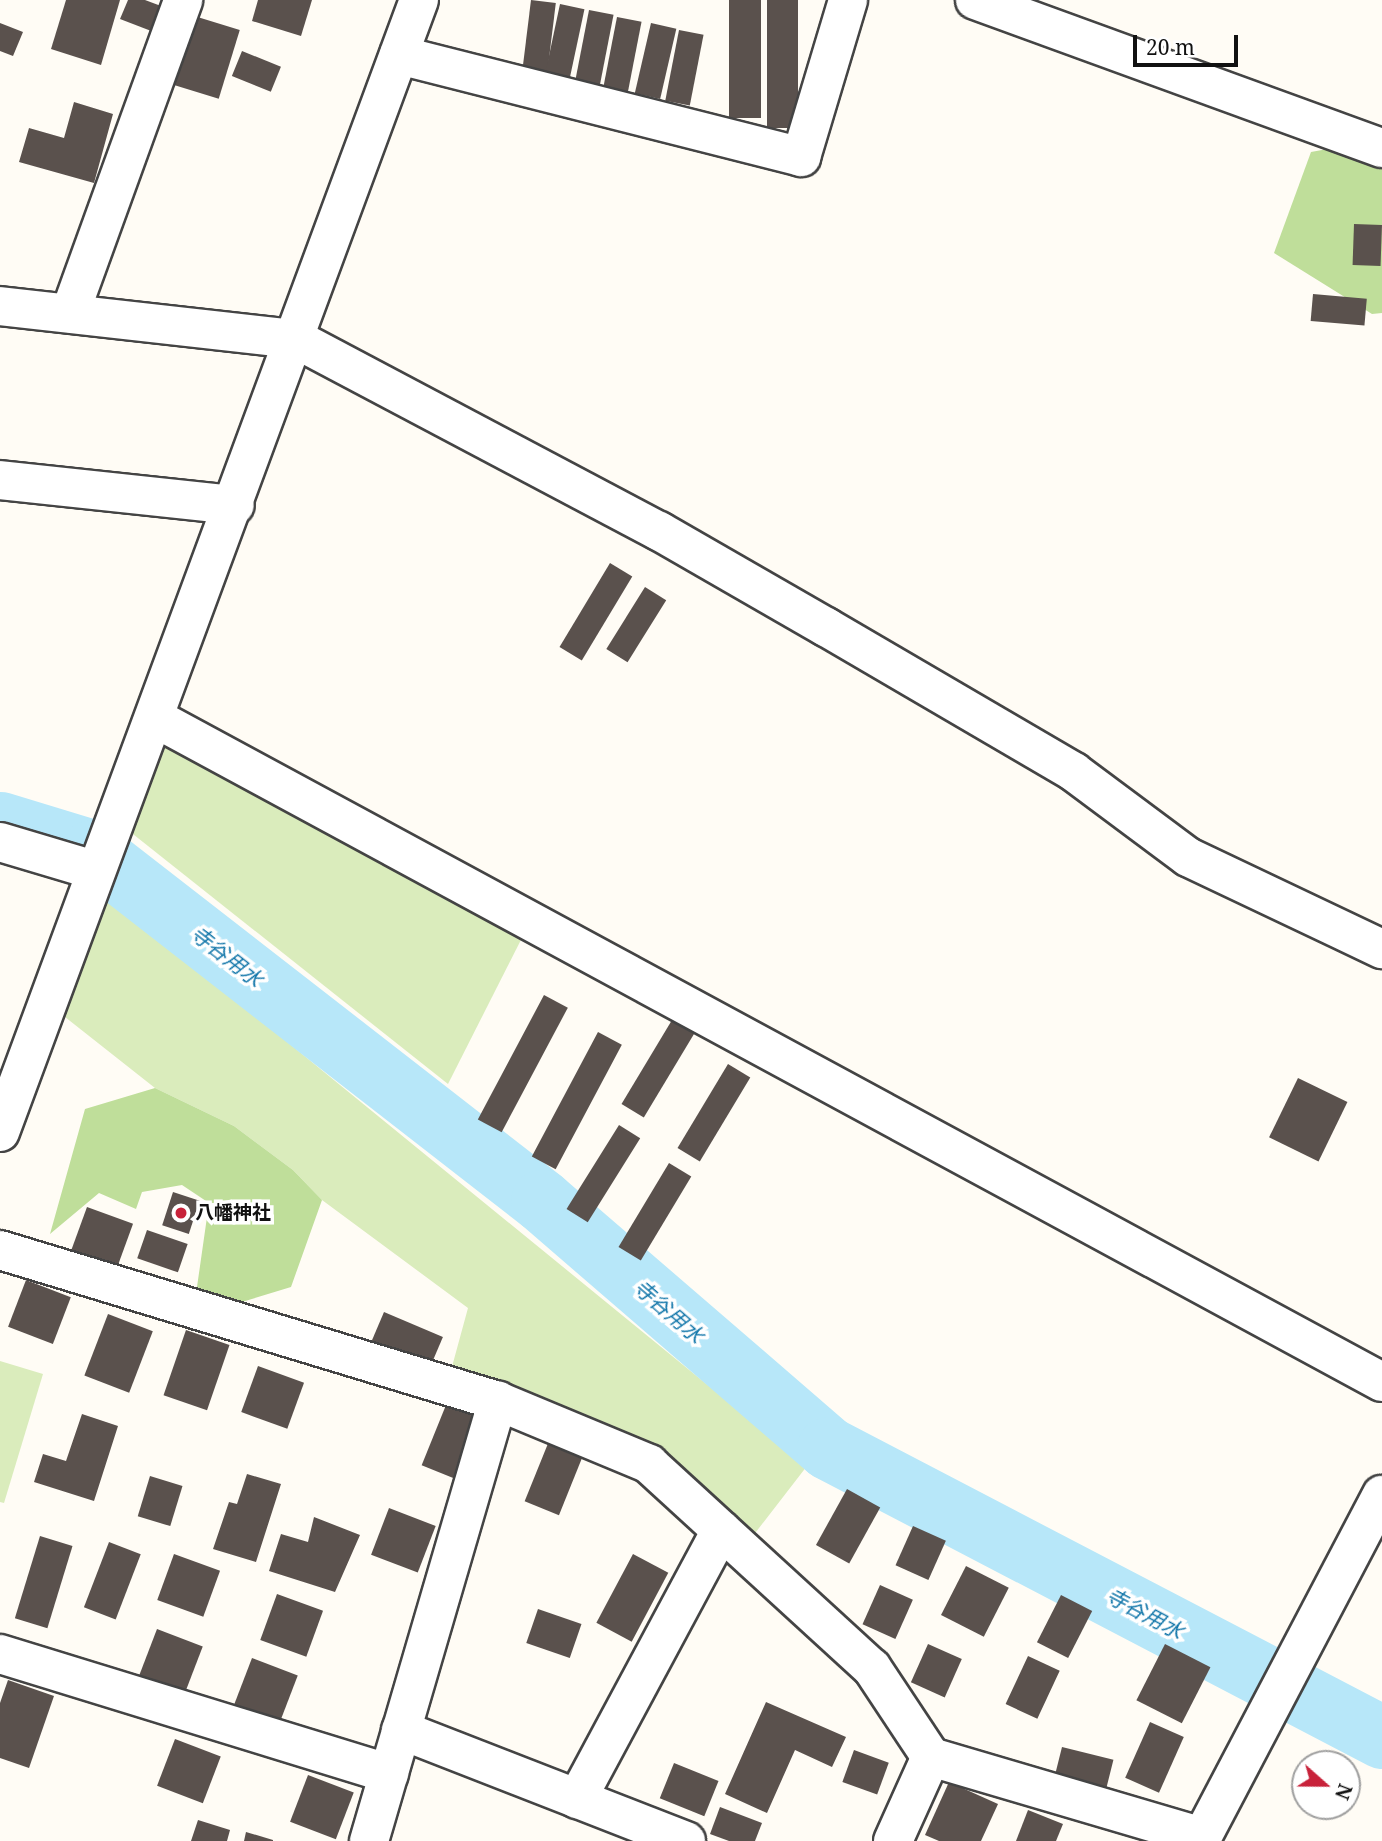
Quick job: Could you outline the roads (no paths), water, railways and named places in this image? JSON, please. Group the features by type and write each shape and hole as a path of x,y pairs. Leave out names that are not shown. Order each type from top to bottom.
{"street":[{"path":"70,313 183,0"},
{"path":"0,1132 94,870 155,718 235,505 419,0"},
{"path":"399,55 801,157 848,0"},
{"path":"975,0 1382,148"},
{"path":"0,306 296,339 659,531 826,627 1074,772 1188,857 1382,949"},
{"path":"0,480 235,505"},
{"path":"155,718 1382,1382"},
{"path":"0,842 94,870"},
{"path":"0,1250 498,1401 649,1464 872,1668 931,1757 1201,1839 1382,1495"},
{"path":"369,1841 498,1401"},
{"path":"577,1799 721,1530"},
{"path":"0,1654 389,1774"},
{"path":"401,1730 686,1841"},
{"path":"893,1841 931,1757"}],"waterway":[{"name":"寺谷用水","path":"0,823 92,851 542,1201 828,1448 1382,1737"}],"place":[{"name":"八幡神社","path":"181,1213"}]}
